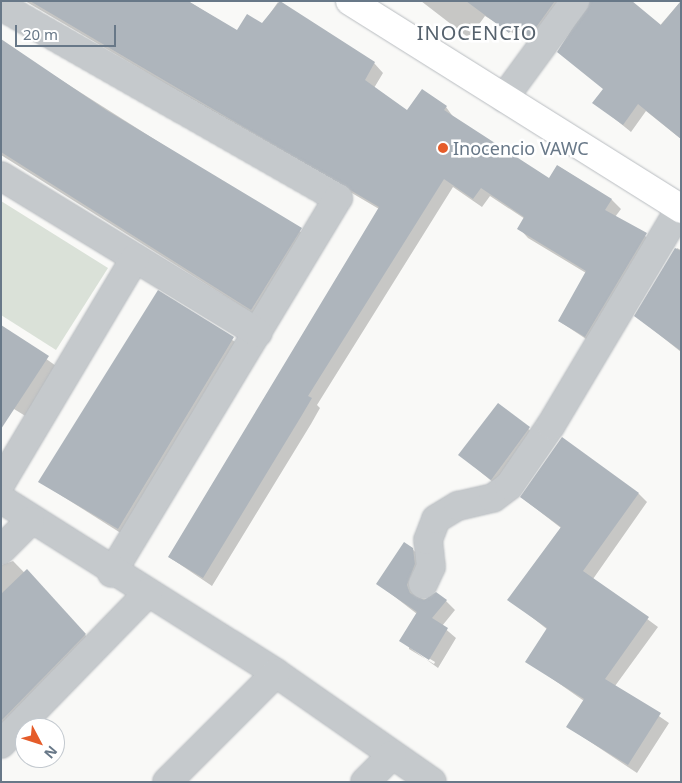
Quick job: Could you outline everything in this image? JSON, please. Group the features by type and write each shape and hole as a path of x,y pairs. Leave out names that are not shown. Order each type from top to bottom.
{"main road":[{"path":"350,1 681,209"}],"street":[{"path":"504,98 574,1"},
{"path":"1,6 338,198 112,573"},
{"path":"1,176 258,333"},
{"path":"423,584 431,567 428,540 436,519 458,506 493,498 509,486 551,425 681,209"},
{"path":"1,483 135,258"},
{"path":"1,499 30,521 112,573 148,593 276,673 432,782"},
{"path":"1,550 30,521"},
{"path":"1,744 148,593"},
{"path":"167,782 276,673"},
{"path":"364,782 392,754"}],"shaded area":[{"path":"1,201 108,268 56,350 1,315"}],"building":[{"path":"30,1 188,1 237,30 247,14 262,23 280,1 375,62 365,80 407,110 422,89 447,106 444,110 549,178 557,165 612,199 605,210 647,233 585,337 558,321 586,271 517,229 524,217 481,188 473,199 444,179 308,396 312,398 203,578 168,557 379,207"},
{"path":"466,1 555,1 527,40 512,29 509,33"},
{"path":"590,1 632,1 661,25 681,1 681,139 638,104 623,125 592,103 603,89 557,52"},
{"path":"1,39 106,110 302,228 251,310 1,152"},
{"path":"675,248 681,251 681,351 634,316"},
{"path":"158,290 234,337 118,529 38,482"},
{"path":"1,325 49,356 1,429"},
{"path":"498,403 530,427 491,480 458,455"},
{"path":"562,437 639,493 583,571 649,617 605,679 661,713 628,765 566,727 584,699 525,662 547,628 507,600 561,527 520,497"},
{"path":"404,542 413,548 415,564 407,585 410,593 424,600 436,592 447,600 432,618 448,628 429,660 399,641 417,612 376,584"},
{"path":"27,569 86,634 1,721 1,594"}],"place":[{"name":"Inocencio VAWC","path":"443,148"}],"district":[{"name":"INOCENCIO","path":"477,32"}]}
